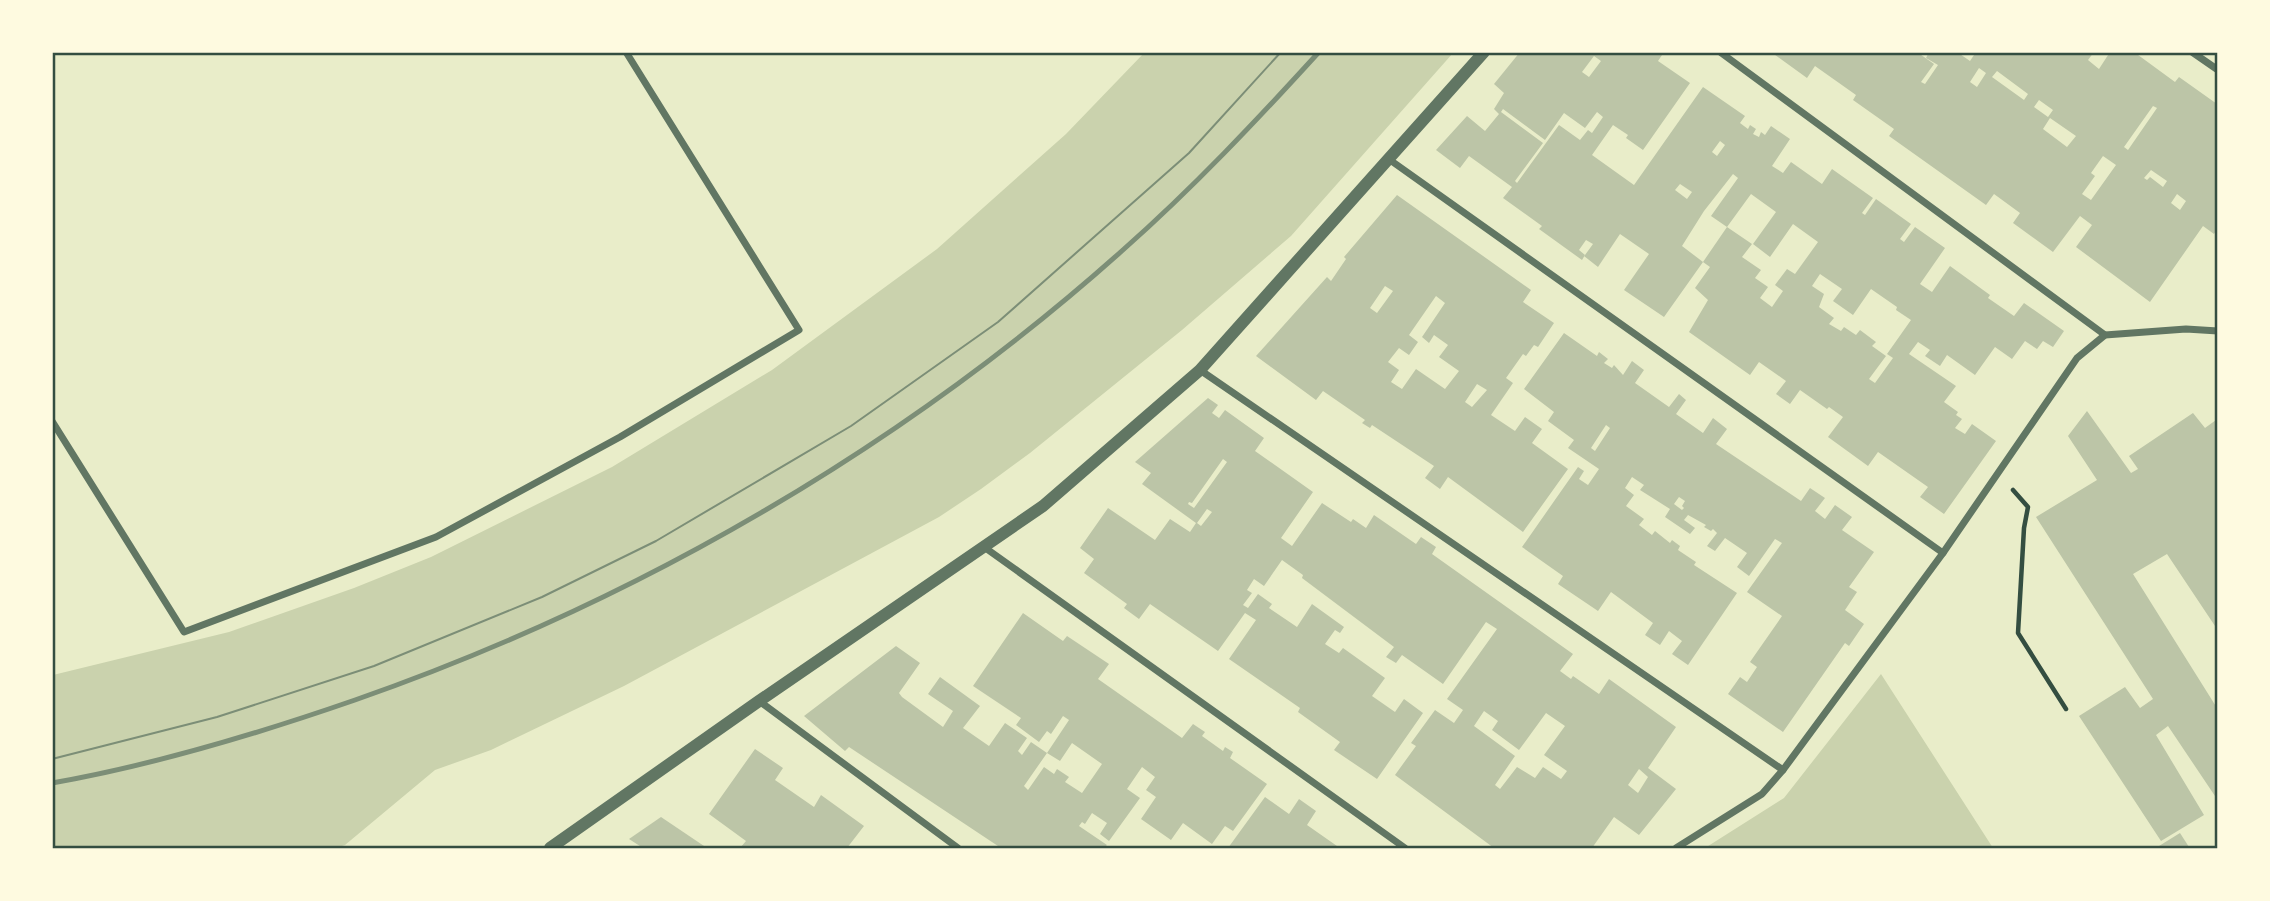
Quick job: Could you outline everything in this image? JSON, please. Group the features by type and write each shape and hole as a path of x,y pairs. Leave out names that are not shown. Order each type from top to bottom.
{"street":[{"path":"52,421 184,632 436,537 620,437 799,330 626,52"},
{"path":"550,849 759,701 1043,506 1200,370 1484,52"},
{"path":"1720,52 2105,335"},
{"path":"2192,52 2217,70"},
{"path":"1390,160 1943,554"},
{"path":"1676,849 1762,794 1783,770 1943,554 2077,358 2105,335 2186,329 2217,331"},
{"path":"1200,370 1783,770"},
{"path":"984,547 1405,849"},
{"path":"759,701 958,849"}],"path":[{"path":"1997,475 2028,507 2024,528 2018,633 2066,709"}],"green space":[{"path":"1144,53 1453,53 1291,236 1182,330 1030,453 939,517 624,686 491,750 435,770 345,845 336,848 53,848 53,675 229,632 354,588 431,557 612,467 772,370 937,249 1066,134"},
{"path":"1881,674 1993,848 1705,848 1784,798"}],"building":[{"path":"1520,52 1664,52 1658,61 1690,83 1643,150 1613,125 1592,155 1634,185 1703,87 1745,116 1740,123 1748,129 1750,125 1756,129 1753,134 1759,137 1761,132 1765,135 1771,126 1790,139 1772,166 1783,173 1791,162 1822,184 1832,169 1873,198 1862,213 1865,215 1876,199 1911,224 1900,239 1904,242 1915,227 1945,248 1920,284 1932,292 1950,266 2014,316 2024,303 2064,331 2053,347 2043,341 2037,349 2025,341 2012,359 1995,347 1975,375 1947,355 1940,366 1925,356 1930,350 1918,342 1909,354 1956,386 1944,402 1958,412 1956,415 1962,419 1955,428 1965,434 1972,424 1996,441 1944,514 1920,497 1928,487 1878,452 1868,466 1828,437 1843,417 1829,407 1827,409 1800,390 1790,404 1776,394 1786,381 1759,362 1750,375 1689,332 1708,300 1695,288 1710,267 1703,262 1664,317 1624,290 1649,254 1620,234 1598,267 1584,256 1582,260 1539,229 1542,226 1503,198 1512,187 1469,156 1460,168 1436,150 1467,116 1485,131 1499,114 1494,109 1504,93 1494,84","holes":["1594,56 1601,61 1589,77 1582,72","1503,109 1545,140 1564,113 1585,128 1597,112 1603,117 1592,133 1588,130 1580,140 1559,125 1517,183 1515,181 1543,143 1501,112","1720,141 1725,145 1717,156 1712,152","1733,174 1738,178 1711,216 1727,227 1703,262 1682,246 1704,211","1680,184 1692,192 1687,199 1675,190","1751,194 1776,212 1753,244 1770,257 1793,224 1818,242 1795,274 1787,269 1775,285 1783,291 1772,307 1760,298 1768,287 1755,278 1761,270 1742,257 1752,244 1727,227","1586,240 1593,244 1585,255 1579,250","1820,274 1842,289 1833,301 1853,315 1871,289 1911,320 1887,354 1893,358 1875,383 1869,379 1886,356 1872,346 1876,342 1860,330 1856,335 1844,327 1841,331 1829,324 1834,318 1819,307 1824,294 1812,286"]},
{"path":"1771,52 1917,52 1934,64 1921,82 1925,84 1938,65 1926,58 1929,52 1957,52 1970,61 1976,52 2094,52 2088,60 2099,69 2110,52 2134,52 2175,82 2179,77 2217,104 2217,229 2214,234 2203,226 2150,302 2076,247 2092,225 2080,216 2053,252 2013,223 2020,213 1994,194 1986,205 1889,136 1894,129 1853,100 1856,95 1815,66 1807,78","holes":["1979,68 1986,73 1977,87 1970,82","1997,71 2028,94 2024,100 1992,77","2039,100 2053,110 2048,117 2034,107","2153,106 2157,108 2128,150 2124,147","2050,118 2076,136 2067,147 2043,129","2103,156 2116,165 2091,200 2082,194 2095,176 2091,173","2151,170 2167,181 2163,187 2150,177 2147,180 2144,178","2177,194 2186,201 2180,210 2171,203"]},
{"path":"1397,195 1531,290 1523,302 1554,323 1538,347 1534,345 1526,356 1523,354 1506,378 1513,383 1491,415 1515,431 1525,417 1542,429 1532,443 1568,469 1523,532 1448,477 1440,489 1425,478 1434,466 1372,425 1370,428 1362,423 1365,420 1323,391 1316,400 1256,356 1327,277 1331,281 1346,259 1344,257","holes":["1385,286 1393,291 1377,313 1370,308","1436,296 1445,303 1422,337 1429,343 1434,335 1448,345 1439,357 1459,371 1445,389 1416,369 1402,389 1391,382 1399,370 1388,362 1399,348 1409,355 1418,342 1409,335","1477,384 1487,390 1472,407 1465,402"]},
{"path":"1564,333 1597,356 1599,352 1608,359 1604,363 1612,368 1614,365 1623,375 1632,361 1644,370 1635,383 1669,407 1679,394 1686,400 1676,414 1703,433 1713,418 1727,429 1716,444 1801,501 1810,488 1825,498 1815,511 1825,519 1835,505 1852,517 1842,530 1874,552 1849,587 1857,592 1845,610 1864,624 1849,646 1845,643 1783,732 1728,694 1740,677 1747,682 1757,667 1750,662 1782,616 1747,592 1782,543 1775,539 1749,576 1737,567 1747,553 1725,538 1715,551 1707,546 1717,533 1713,529 1711,531 1688,515 1684,520 1695,528 1690,534 1665,517 1670,509 1640,490 1644,485 1632,477 1625,488 1634,495 1626,506 1644,519 1639,525 1652,535 1655,531 1670,543 1672,540 1680,546 1678,550 1696,562 1694,565 1737,593 1688,665 1672,654 1682,641 1669,631 1660,645 1645,635 1653,623 1611,592 1598,611 1558,584 1563,576 1522,547 1578,467 1584,471 1579,479 1588,485 1599,469 1568,448 1574,440 1548,421 1554,412 1524,389","holes":["1606,425 1610,428 1595,451 1591,448","1679,497 1685,501 1682,510 1674,504"]},
{"path":"1208,398 1218,405 1212,413 1219,418 1225,410 1264,438 1255,451 1313,492 1281,538 1292,546 1322,503 1351,522 1353,519 1366,528 1374,515 1416,544 1421,537 1436,547 1432,554 1573,654 1560,671 1571,679 1573,676 1599,694 1609,679 1676,727 1648,768 1676,789 1639,835 1614,817 1592,848 1494,848 1395,775 1416,746 1411,743 1435,710 1454,723 1463,710 1447,699 1497,629 1486,622 1443,684 1402,655 1396,663 1386,657 1394,647 1282,560 1264,586 1254,579 1247,590 1252,593 1243,605 1248,608 1258,594 1272,604 1269,608 1297,627 1312,604 1344,627 1340,633 1335,630 1325,644 1339,653 1343,648 1385,678 1372,696 1395,712 1404,699 1423,713 1377,779 1334,750 1340,742 1298,712 1300,708 1229,659 1256,620 1245,613 1218,651 1150,604 1139,619 1124,608 1127,604 1084,573 1094,559 1080,548 1108,508 1155,540 1170,519 1190,532 1196,523 1142,484 1151,473 1135,462","holes":["1223,459 1227,462 1194,508 1188,504 1192,503","1207,509 1212,512 1201,526 1197,523","1484,711 1498,721 1492,730 1519,750 1546,713 1565,726 1544,755 1567,771 1561,779 1543,767 1535,778 1517,767 1500,789 1495,785 1515,756 1474,726","1639,769 1648,777 1638,793 1628,785"]},
{"path":"2087,411 2131,473 2138,469 2129,456 2193,413 2205,428 2216,420 2217,422 2217,629 2167,554 2133,574 2217,708 2217,799 2168,726 2156,735 2204,815 2161,841 2079,716 2125,687 2140,708 2153,699 2036,517 2097,480 2068,436"},
{"path":"1023,613 1063,641 1067,636 1109,664 1098,679 1182,738 1193,724 1205,732 1202,736 1223,751 1225,747 1233,752 1230,758 1267,784 1233,831 1225,826 1212,844 1183,823 1171,840 1141,819 1156,797 1146,790 1155,777 1142,767 1127,789 1140,798 1109,841 1100,834 1107,823 1092,813 1085,824 1082,822 1079,826 1107,845 1104,848 1001,848 849,747 845,751 804,716 896,646 920,663 899,693 943,727 953,711 928,694 940,677 980,706 963,728 989,746 1005,723 1027,738 1018,751 1022,755 1031,742 1047,753 1069,720 1063,716 1051,734 1047,731 1039,742 1016,725 1021,718 973,686","holes":["1072,743 1102,764 1082,793 1065,782 1069,777 1057,769 1054,774 1044,767 1028,790 1024,786 1047,753 1060,761"]},
{"path":"755,749 783,768 775,780 814,807 821,795 864,826 847,848 740,848 746,841 709,814"},
{"path":"1265,797 1289,814 1299,799 1316,811 1307,825 1337,846 1228,848"},
{"path":"661,817 707,848 643,848 629,839"},
{"path":"2180,833 2189,847 2159,846"}],"tram line":[{"path":"52,759 217,717 374,666 542,597 656,541 851,426 998,322 1189,153 1281,52"}],"railway":[{"path":"52,783 167,758 281,725 460,661 663,567 762,512 857,453 950,390 1039,321 1175,202 1319,52"}]}
